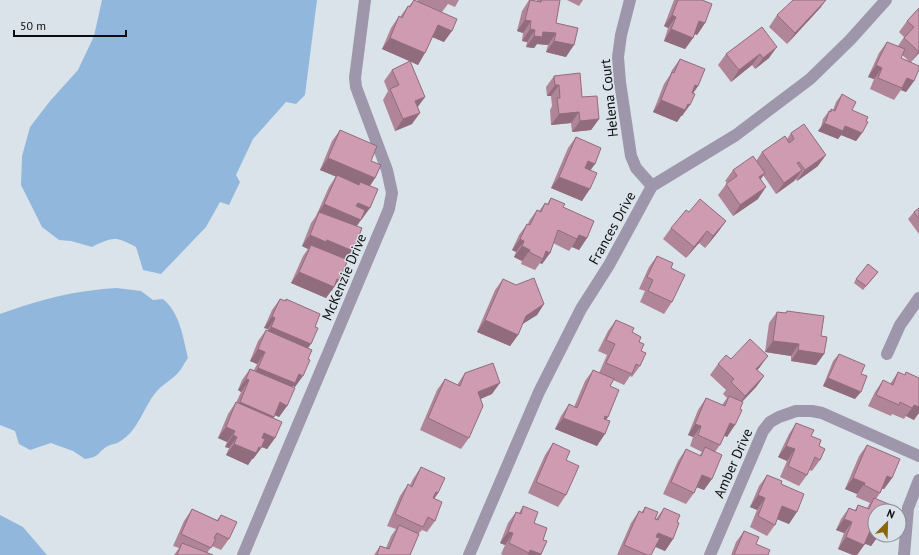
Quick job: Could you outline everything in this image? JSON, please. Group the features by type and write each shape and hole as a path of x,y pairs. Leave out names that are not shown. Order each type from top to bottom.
{"street":[{"name":"McKenzie Drive","path":"243,555 389,209 392,193 387,170 356,87 355,78 365,0"},
{"name":"Helena Court","path":"630,0 621,35 618,57 620,82 631,156 636,168 652,186"},
{"name":"Frances Drive","path":"469,555 539,392 581,309 609,265 652,186 736,135 810,79 850,40 886,0"},
{"path":"887,354 900,325 919,298"},
{"name":"Amber Drive","path":"710,555 763,430 770,422 779,417 796,411 812,411 822,413 919,456"},
{"path":"904,555 908,508 919,480"}],"water":[{"path":"102,0 317,0 305,95 296,104 286,102 253,139 236,175 240,182 229,205 220,202 206,227 161,274 143,270 136,247 123,241 114,239 92,247 71,241 59,240 42,227 21,185 22,156 30,127 50,101 78,70 94,36"},
{"path":"117,288 141,291 153,300 163,299 169,305 177,318 188,358 178,373 162,386 152,397 131,432 119,442 105,448 96,456 85,459 73,451 51,443 30,450 19,444 15,431 0,425 0,314 57,296"},
{"path":"0,515 23,527 47,555 0,555"}],"building":[{"path":"414,0 457,19 452,31 438,25 425,53 390,38 399,16 402,18 408,6 410,7"},
{"path":"530,0 541,2 541,0 560,0 556,23 578,28 574,45 554,41 556,33 543,32 542,37 534,36 535,30 530,29 531,21 525,20"},
{"path":"678,0 702,0 712,4 705,23 699,21 693,38 671,29 676,17 672,15"},
{"path":"793,0 826,0 795,33 777,15"},
{"path":"919,8 918,51 904,38 914,27 907,21"},
{"path":"762,27 777,47 763,58 760,54 739,70 726,54"},
{"path":"887,42 905,49 901,58 919,66 914,81 907,78 902,88 878,78 882,68 876,65"},
{"path":"680,59 705,69 698,86 695,85 692,93 695,94 690,105 688,104 685,110 661,100 672,72 674,73"},
{"path":"410,61 425,97 415,101 420,113 403,119 390,89 399,85 392,70"},
{"path":"580,73 582,97 597,96 599,119 580,121 579,112 559,114 557,98 560,98 559,85 555,85 554,76"},
{"path":"842,94 856,102 852,110 868,117 866,121 868,122 862,133 845,126 843,131 824,123 829,111 831,112 831,109 835,111"},
{"path":"804,124 826,155 805,170 799,162 797,163 802,170 784,183 762,152 785,136 789,143 794,139 791,133"},
{"path":"340,130 377,146 371,161 381,165 375,178 328,158"},
{"path":"576,137 601,148 595,164 588,161 585,168 597,173 590,189 559,177"},
{"path":"753,156 765,173 759,177 766,187 740,205 726,184 737,176 733,170"},
{"path":"337,175 359,185 360,182 378,189 370,208 358,203 356,206 365,210 361,220 324,204"},
{"path":"551,198 565,204 563,207 594,221 587,238 579,235 577,239 558,230 550,253 546,251 543,259 529,252 530,250 522,246 524,241 520,239 527,224 530,225 537,210 541,212 545,203 548,205"},
{"path":"700,199 726,221 713,236 707,231 694,247 671,228 686,210 689,212"},
{"path":"919,208 919,219 914,212"},
{"path":"319,212 362,228 353,251 327,240 326,242 310,235"},
{"path":"311,245 348,260 339,280 337,279 334,287 299,272"},
{"path":"657,256 673,263 671,268 685,275 672,302 648,291 653,280 647,277"},
{"path":"868,264 878,272 866,286 856,279"},
{"path":"534,278 544,304 526,316 518,335 485,320 503,279 516,285"},
{"path":"280,299 286,301 286,299 320,314 315,327 318,328 311,344 271,327 275,318 272,316"},
{"path":"787,311 824,316 821,336 827,337 824,354 798,350 799,344 773,341 777,312 786,313"},
{"path":"616,320 634,328 632,332 641,337 639,342 644,344 641,351 646,353 640,366 636,364 632,374 606,363 615,344 606,340"},
{"path":"266,330 312,350 308,359 310,360 303,376 299,374 295,383 258,368 265,352 258,349"},
{"path":"750,339 768,356 756,369 764,376 745,396 731,382 734,379 718,364 726,355 731,359"},
{"path":"839,354 865,365 861,374 867,376 861,392 828,378"},
{"path":"493,363 500,383 478,392 483,406 469,438 428,418 445,379 460,386 465,373"},
{"path":"250,369 295,388 287,406 280,402 274,417 240,402 249,380 246,379"},
{"path":"593,370 614,379 610,386 619,390 608,417 605,416 604,419 610,421 605,434 563,418 569,404 577,408"},
{"path":"898,372 905,375 906,372 919,378 919,407 914,405 912,408 900,402 899,405 876,395 883,380 893,385"},
{"path":"729,396 743,402 740,409 742,410 735,425 730,423 720,445 698,435 701,426 695,424 706,398 725,406"},
{"path":"236,402 282,422 275,438 264,433 262,438 265,439 261,448 259,447 256,453 234,444 237,437 233,435 235,431 226,427"},
{"path":"796,423 814,430 811,436 821,440 819,446 825,449 820,460 815,457 807,475 788,466 795,449 786,446"},
{"path":"553,443 570,451 566,460 579,466 566,495 536,482"},
{"path":"867,445 900,459 892,478 887,476 880,493 864,485 865,483 853,478"},
{"path":"705,447 722,455 712,479 702,475 694,493 671,482 686,449 701,456"},
{"path":"421,467 445,478 438,493 436,492 433,498 442,502 435,521 428,517 423,527 395,514 408,484 412,487"},
{"path":"767,475 782,481 781,484 804,494 797,512 782,506 775,525 758,516 765,498 758,495"},
{"path":"874,498 886,503 872,503"},
{"path":"858,505 867,508 867,538 864,545 846,537 852,522 844,519 849,508 856,511"},
{"path":"523,506 538,512 534,523 547,528 543,540 547,541 541,554 530,550 529,553 509,543 513,533 508,532 516,512 521,514"},
{"path":"645,507 658,512 655,519 658,520 664,508 680,515 677,522 679,523 673,539 658,533 656,537 660,538 651,555 647,555 624,545 639,511 643,513"},
{"path":"192,509 218,521 221,515 237,522 229,539 217,533 214,538 216,539 211,548 181,534"},
{"path":"399,525 419,534 410,555 377,555 380,546 389,549"},
{"path":"744,531 759,537 756,544 770,550 768,555 734,555"},
{"path":"182,543 213,555 177,555"}]}
